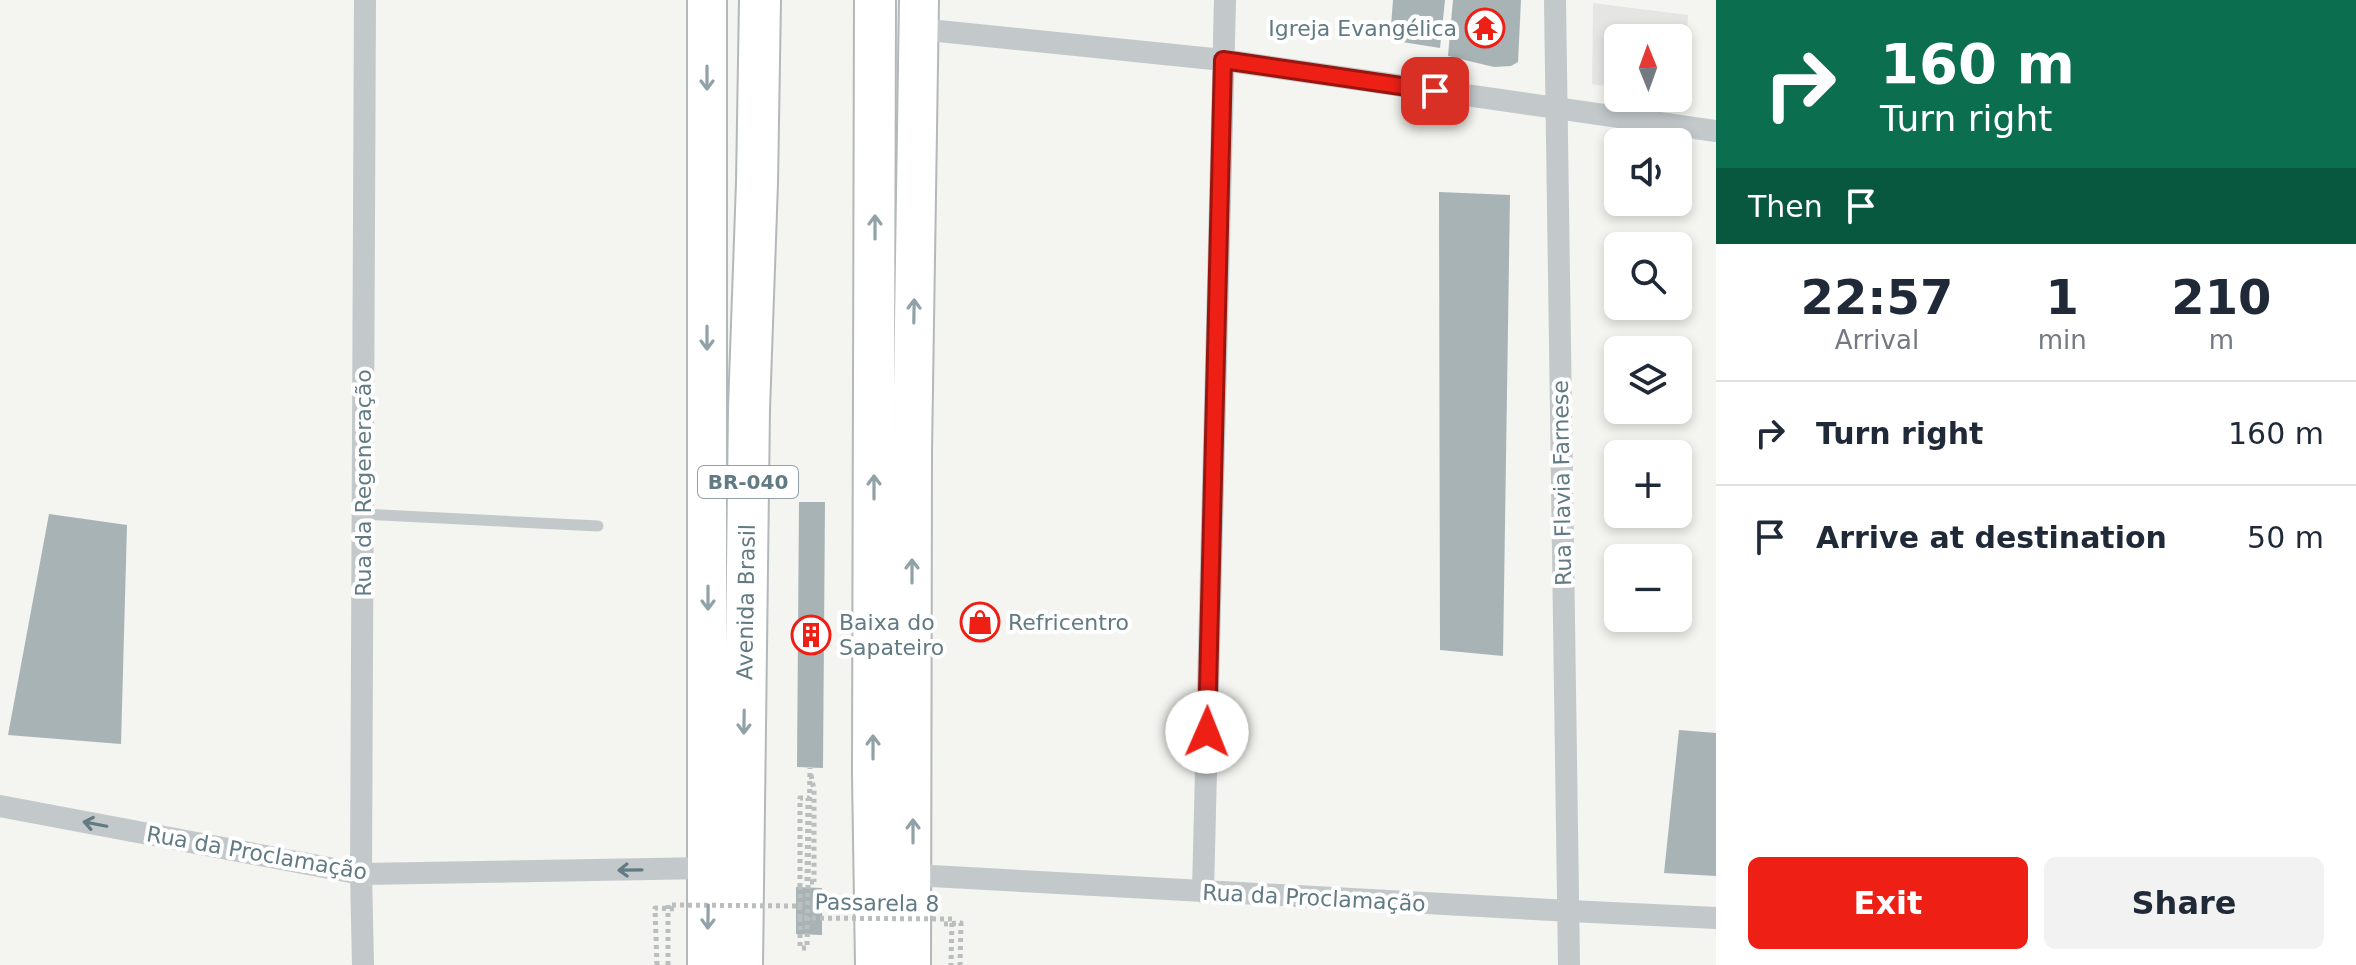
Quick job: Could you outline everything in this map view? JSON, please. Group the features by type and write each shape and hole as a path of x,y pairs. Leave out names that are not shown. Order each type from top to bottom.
{"highway":[{"name":"Avenida Brasil","path":"707,0 707,965"},
{"path":"736,0 734,326 749,409"},
{"name":"Avenida Brasil","path":"742,965 749,409 760,0"},
{"path":"875,0 873,774 876,965"},
{"path":"911,965 912,452 919,14"}],"street":[{"name":"Rua da Regeneração","path":"363,965 365,0"},
{"path":"1203,892 1225,0"},
{"name":"Rua Flavia Farnese","path":"1555,0 1569,965"},
{"path":"919,14 1716,131"},
{"name":"Rua da Proclamação","path":"0,806 361,874 708,868"},
{"name":"Rua da Proclamação","path":"913,875 1716,918"}],"lane":[{"path":"362,514 598,526"}],"path":[{"path":"800,906 800,798 808,798 807,882 814,882 814,790 810,768 807,948 800,948 800,918"},
{"name":"Passarela 8","path":"668,965 668,905 800,906 800,918 952,919 951,965"},
{"path":"655,908 657,965"},
{"path":"960,965 961,923"}],"shaded area":[{"path":"1593,3 1688,15 1688,24 1604,24 1604,86 1592,84"}],"building":[{"path":"1393,0 1445,0 1440,48 1390,40"},
{"name":"Igreja Evangélica","path":"1453,0 1521,0 1518,62 1511,66 1494,67 1448,56"},
{"path":"1439,192 1510,195 1503,656 1440,650"},
{"name":"Baixa do Sapateiro","path":"799,502 825,502 823,768 797,767"},
{"path":"49,514 127,525 121,744 8,735"},
{"path":"1679,730 1716,733 1716,876 1664,873"},
{"path":"796,887 822,888 822,935 796,934"}],"place":[{"name":"Igreja Evangélica","path":"1485,28"},
{"name":"Refricentro","path":"980,622"},
{"name":"Baixa do Sapateiro","path":"811,635"}],"route":[{"path":"1207,732 1223,60 1435,91"}]}
